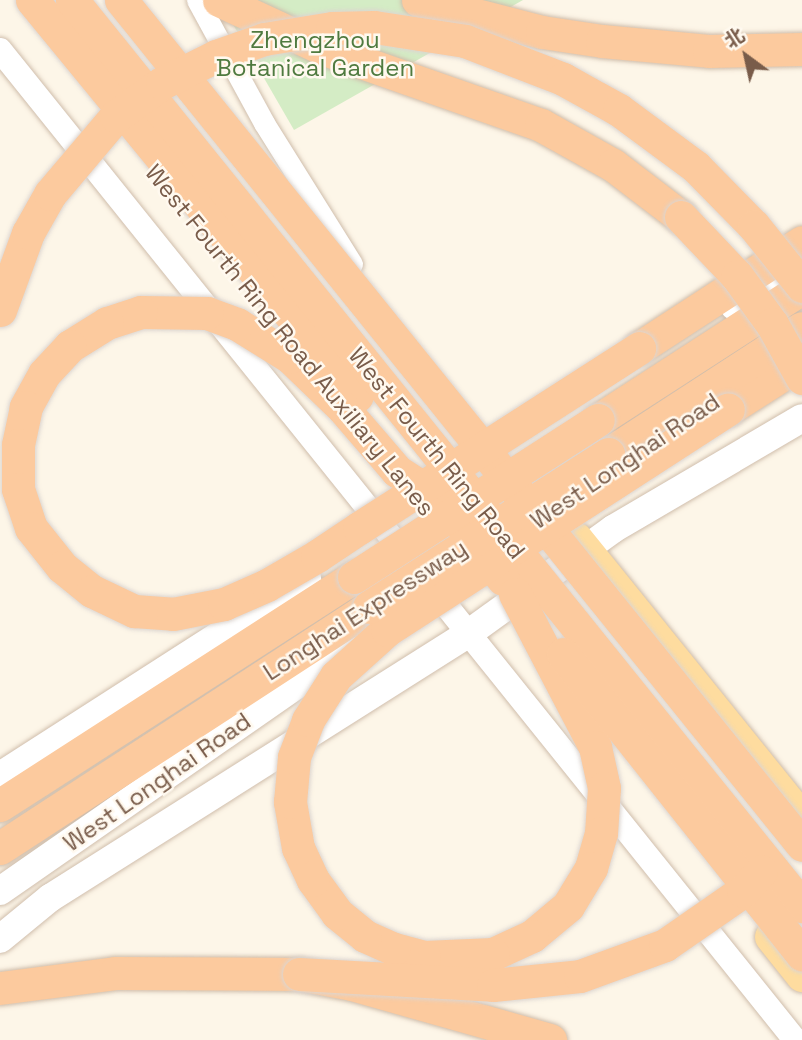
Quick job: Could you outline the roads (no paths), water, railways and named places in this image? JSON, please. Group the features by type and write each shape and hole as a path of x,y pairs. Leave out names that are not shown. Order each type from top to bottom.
{"highway":[{"path":"32,0 510,599 802,955"},
{"name":"West Fourth Ring Road","path":"72,0 802,906"},
{"name":"West Fourth Ring Road","path":"121,0 802,845"},
{"path":"219,0 324,48 541,125 613,165 654,193 707,241 772,324 802,378"},
{"path":"418,0 542,32 602,41 709,51 802,49"},
{"path":"0,310 28,233 50,194 116,116 162,83 216,56 264,39 331,28 374,27 464,41 563,79 619,110 696,167 754,226 802,287"},
{"path":"434,503 432,494 420,486 408,479 397,471 342,407 290,357 237,324 207,313 141,312 107,324 70,346 44,374 32,396 18,445 18,489 31,528 62,567 92,591 134,611 173,614 224,604 317,555 371,521 417,491 429,483 441,475 487,445 802,242"},
{"name":"Longhai Expressway","path":"0,805 802,287"},
{"name":"Longhai Expressway","path":"0,848 802,328"},
{"path":"510,599 595,747 604,788 601,833 592,868 568,906 532,936 493,954 424,957 394,949 365,936 337,913 313,880 298,848 290,802 294,757 308,720 336,676 387,630 802,362"},
{"path":"0,988 115,973 299,974 493,985 580,976 626,962 665,945 743,891 802,818"},
{"path":"299,974 352,984 550,1040"}],"main road":[{"name":"West Fourth Ring Road Auxiliary Lanes","path":"13,0 434,503 472,564 510,599 802,976"},
{"path":"142,0 352,264 802,818"},
{"path":"0,776 386,529 434,503 506,452 802,262"},
{"name":"West Longhai Road","path":"0,891 434,589 802,345"},
{"name":"West Longhai Road","path":"0,939 50,898 469,633 510,599 585,549 802,418"}],"street":[{"path":"197,0 264,123 352,264"},
{"path":"0,50 795,1040"}],"park label":[{"name":"Zhengzhou Botanical Garden","path":"315,54"}]}
